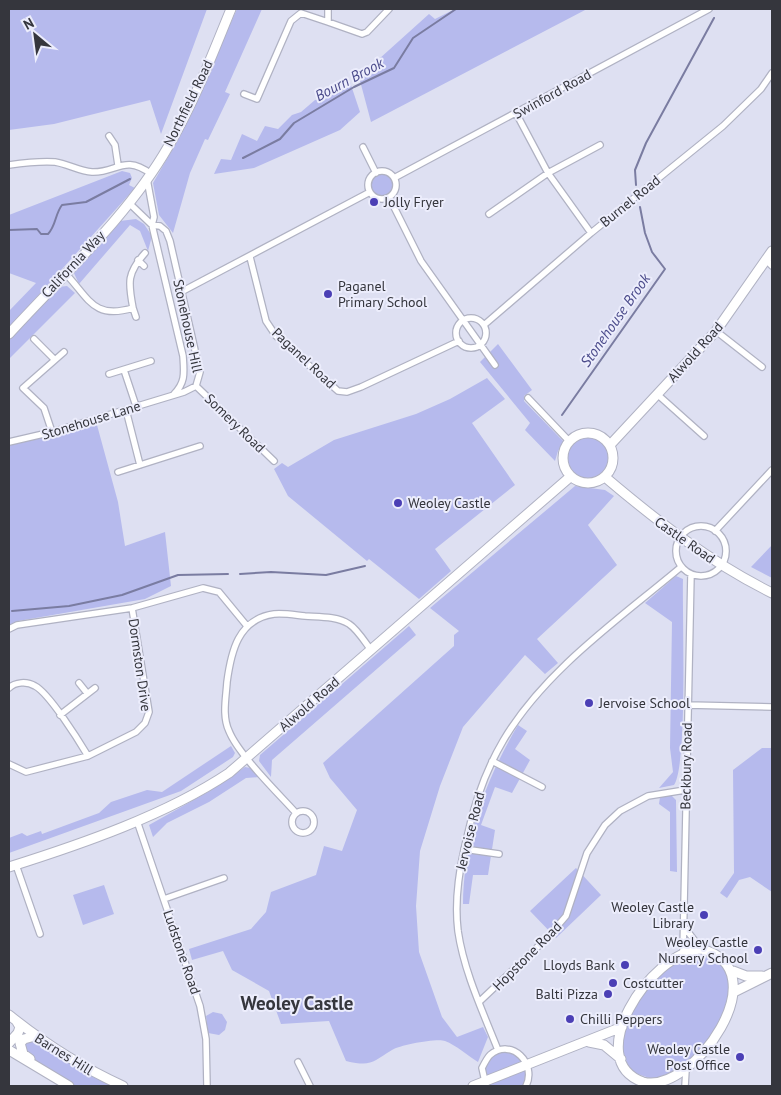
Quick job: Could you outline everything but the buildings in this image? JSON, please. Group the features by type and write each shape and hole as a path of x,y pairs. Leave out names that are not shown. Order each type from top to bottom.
{"street":[{"name":"Northfield Road","path":"137,193 169,146 192,100 231,9"},
{"path":"328,9 328,22"},
{"path":"244,94 257,100 290,21 295,16 301,13 362,34 389,9"},
{"name":"Swinford Road","path":"394,178 709,9"},
{"name":"Burnel Road","path":"484,325 591,233 723,126 761,89 772,73"},
{"path":"516,114 548,173 591,233"},
{"path":"109,136 115,145 118,165"},
{"path":"489,214 548,173 600,145"},
{"path":"363,147 376,173"},
{"path":"9,165 56,162 82,171 95,172 118,165 138,166 149,177"},
{"path":"376,173 389,173 394,178 396,188 389,197 377,198 370,192 368,184 376,173"},
{"name":"Stonehouse Hill","path":"149,177 154,217 152,225 183,356 185,375 182,386 173,394"},
{"path":"181,292 370,192"},
{"name":"California Way","path":"9,334 137,193"},
{"path":"389,197 421,260 494,365"},
{"name":"Stonehouse Hill","path":"129,203 152,225 157,224 166,231 200,372 196,386 173,394"},
{"name":"Alwold Road","path":"610,445 716,330 769,263 772,252"},
{"path":"136,317 129,279 131,270 145,253"},
{"name":"Paganel Road","path":"250,257 266,321 276,336 338,391 348,392 361,387 459,341"},
{"path":"138,260 144,266"},
{"path":"65,273 92,305 106,312 133,308"},
{"path":"474,318 484,325 486,334 480,345 470,348 459,341 456,332 462,321 474,318"},
{"path":"716,330 762,367"},
{"path":"34,340 54,359"},
{"path":"23,388 64,352"},
{"path":"109,374 151,361"},
{"path":"124,370 136,406"},
{"path":"17,383 44,408 52,432"},
{"name":"Somery Road","path":"196,386 274,461"},
{"name":"Stonehouse Lane","path":"9,442 52,432 173,394"},
{"path":"657,394 704,436"},
{"path":"528,398 569,441"},
{"path":"126,410 140,465"},
{"path":"585,433 603,438 610,445 613,453 613,464 605,477 592,484 570,477 563,463 564,449 569,441 585,433"},
{"path":"118,472 200,446"},
{"path":"715,530 772,470"},
{"name":"Alwold Road","path":"12,866 137,821 202,791 247,758 570,477"},
{"name":"Castle Road","path":"605,477 680,538 721,565 772,593"},
{"path":"703,526 715,530 722,538 725,546 726,555 721,565 711,574 701,576 691,574 681,567 676,549 680,538 688,530 695,527 703,526"},
{"name":"Jervoise Road","path":"498,1050 463,954 458,931 458,884 464,849 472,816 492,761 508,733 535,697 558,672 681,567"},
{"name":"Beckbury Road","path":"683,953 691,574"},
{"path":"9,629 17,625 132,608 203,588 219,592 247,626"},
{"name":"Dormston Drive","path":"9,764 26,772 88,756 136,732 145,723 149,712 132,608"},
{"path":"296,814 247,758 229,732 225,713 230,656 238,638 247,626 260,618 275,614 339,620 350,624 371,650"},
{"path":"9,688 21,683 35,686 60,715 88,756"},
{"path":"79,683 86,693"},
{"path":"60,715 94,688"},
{"path":"687,705 772,707"},
{"path":"492,761 542,786"},
{"name":"Hopstone Road","path":"480,1002 547,938 566,916 586,852 605,825 620,811 648,796 685,790"},
{"path":"306,811 312,815 314,826 310,832 302,834 295,831 292,820 296,814 306,811"},
{"name":"Ludstone Road","path":"137,821 200,1006 206,1038 207,1086"},
{"path":"464,849 499,854"},
{"path":"12,866 40,934"},
{"path":"164,900 224,878"},
{"path":"685,928 701,949"},
{"path":"621,1059 619,1040 622,1027 640,989 652,975 683,953 701,949 718,955 733,971 746,976 769,974"},
{"path":"589,1042 604,1045 621,1059 631,1076 650,1084 662,1085 686,1070 712,1045 725,1022 734,992 735,979 733,971"},
{"path":"734,992 769,974"},
{"name":"Barnes Hill","path":"9,1015 35,1036 87,1070 123,1086"},
{"path":"9,1043 18,1033 20,1027 17,1022"},
{"path":"473,1086 485,1084 622,1027"},
{"path":"35,1036 24,1039 20,1048 23,1054 40,1065 41,1072"},
{"path":"485,1084 482,1068 489,1056 498,1050 506,1048 516,1052 528,1065 529,1074 526,1086"},
{"name":"Barnes Hill","path":"9,1050 41,1072 69,1086"},
{"path":"298,1062 310,1086"},
{"path":"685,1086 686,1070"}],"shaded area":[{"path":"9,9 207,9 161,134 150,100 54,124 9,130"},
{"path":"237,9 262,9 225,92 230,94 208,140 205,139 190,173 173,233 159,215 153,183 178,140"},
{"path":"455,9 587,9 371,122 359,77 429,14 435,19"},
{"path":"350,82 360,112 340,130 254,168 214,174 221,159 231,160 242,134 257,141 265,126 278,129 292,115 301,112 315,100 323,99"},
{"path":"122,171 130,173 132,178 129,185 135,188 9,328 9,311 36,283 9,273 9,215"},
{"path":"382,172 391,176 395,185 391,194 382,198 373,194 369,185 373,176"},
{"path":"136,219 144,224 152,236 148,251 140,231 130,225 79,284 73,271 120,221"},
{"path":"67,286 75,293 9,359 9,340 58,287"},
{"path":"498,344 532,390 524,396 524,401 564,442 558,451 555,461 525,430 530,423 480,362"},
{"path":"487,378 505,399 472,423 515,485 435,549 451,571 419,599 369,559 367,561 288,496 274,469 282,463 288,467 334,440 416,414 450,399"},
{"path":"97,425 118,502 125,546 165,532 171,586 145,599 18,621 9,625 9,445"},
{"path":"584,436 594,436 608,446 612,459 608,472 602,478 594,482 584,482 570,472 566,464 566,454 576,440"},
{"path":"575,486 605,490 614,496 588,525 617,565 537,639 558,663 545,674 525,655 463,727 440,786 420,851 416,906 419,952 442,1017 457,1037 483,1027 488,1037 478,1062 453,1045 441,1040 403,1046 367,1063 361,1064 346,1061 329,1021 281,1024 269,991 232,970 223,951 192,960 189,949 251,929 266,912 271,892 316,875 324,846 342,851 357,810 330,778 323,763 454,646 454,635 459,631 430,608"},
{"path":"772,545 772,578 751,567"},
{"path":"676,576 683,579 683,720 681,749 674,785 659,788 673,772 670,748 672,622 645,603"},
{"path":"409,626 416,635 272,760 271,777 259,761 260,755"},
{"path":"518,725 527,731 515,749 530,760 512,793 495,787 481,825 495,830 488,875 473,875 469,904 463,904 467,856 478,811 496,767"},
{"path":"231,746 235,753 233,757 181,791 9,853 9,838 22,833 27,836 41,831 42,834 99,813 111,802 147,790 162,792"},
{"path":"762,748 772,748 772,892 750,877 739,880 727,898 720,893 734,873 733,770"},
{"path":"245,767 250,768 259,777 246,778 209,802 167,823 153,837 149,825 208,792"},
{"path":"671,795 676,800 677,872 670,871 670,812 659,804 660,797"},
{"path":"576,868 601,895 556,938 530,911"},
{"path":"104,885 114,914 83,925 73,895"},
{"path":"701,950 728,969 729,991 722,1019 697,1058 660,1082 630,1071 623,1051 623,1028 628,1012 665,967"},
{"path":"213,1012 222,1014 227,1022 225,1030 219,1035 208,1033 206,1016"},
{"path":"31,1040 87,1074 112,1086 81,1087 63,1081 25,1052 26,1041"},
{"path":"500,1051 517,1054 524,1063 485,1078 487,1062"},
{"path":"526,1067 524,1086 488,1086 486,1083"}],"waterway":[{"name":"Bourn Brook","path":"243,158 280,139 294,123 354,87 394,68 413,38 456,9"},
{"name":"Stonehouse Brook","path":"636,185 635,170 646,143 714,18"},
{"name":"Bourn Brook","path":"9,230 37,229 41,234 48,234 62,205 86,202 130,179"},
{"name":"Stonehouse Brook","path":"562,415 665,269 652,252 645,233 640,207"},
{"name":"Stonehouse Brook","path":"240,574 271,572 326,575 365,566"},
{"name":"Stonehouse Brook","path":"12,611 69,606 122,595 178,575 228,574"}],"place":[{"name":"Jolly Fryer","path":"374,202"},
{"name":"Paganel Primary School","path":"328,294"},
{"name":"Weoley Castle","path":"398,503"},
{"name":"Jervoise School","path":"589,703"},
{"name":"Weoley Castle Library","path":"704,915"},
{"name":"Weoley Castle Nursery School","path":"758,950"},
{"name":"Lloyds Bank","path":"625,965"},
{"name":"Costcutter","path":"613,983"},
{"name":"Balti Pizza","path":"608,994"},
{"name":"Chilli Peppers","path":"570,1019"},
{"name":"Weoley Castle Post Office","path":"740,1057"}],"district":[{"name":"Weoley Castle","path":"297,1003"}]}
